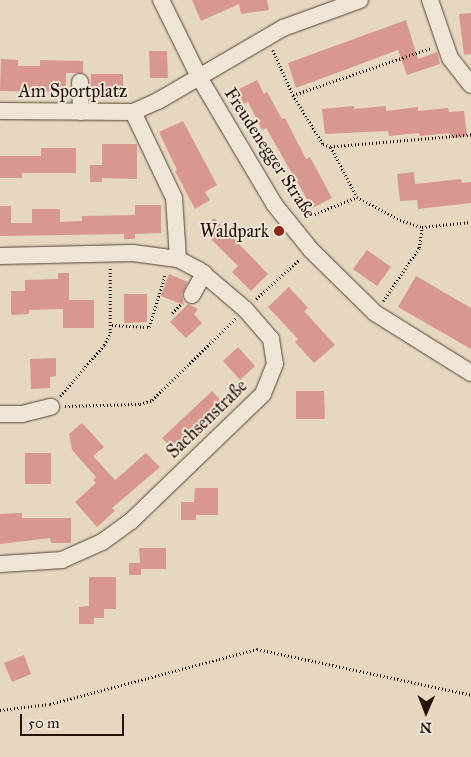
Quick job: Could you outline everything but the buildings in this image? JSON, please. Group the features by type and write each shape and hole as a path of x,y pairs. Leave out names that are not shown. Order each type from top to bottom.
{"street":[{"name":"Freudenegger Straße","path":"161,0 198,77 274,204 311,250 375,313 471,373"},
{"name":"Am Sportplatz","path":"0,111 133,112 283,28 360,0"},
{"path":"430,0 450,58 471,85"},
{"path":"80,82 80,112"},
{"path":"133,112 174,198 178,259"},
{"name":"Sachsenstraße","path":"0,256 110,253 158,255 178,259 204,273 245,309 270,339 275,352 272,380 264,394 131,521 102,542 62,560 0,564"},
{"path":"192,295 204,273"},
{"path":"0,414 22,414 51,407"}],"path":[{"path":"267,37 293,95 322,144 331,147 471,135"},
{"path":"293,95 445,44"},
{"path":"331,147 357,197 400,220 422,227 471,222"},
{"path":"290,224 357,197"},
{"path":"375,313 419,248 422,227"},
{"path":"51,407 140,404 152,400 245,309 311,250"},
{"path":"51,407 104,345 112,325 110,253"},
{"path":"112,325 149,327 165,275"},
{"path":"0,710 50,704 257,649 471,695"}],"place":[{"name":"Waldpark","path":"279,231"}]}
